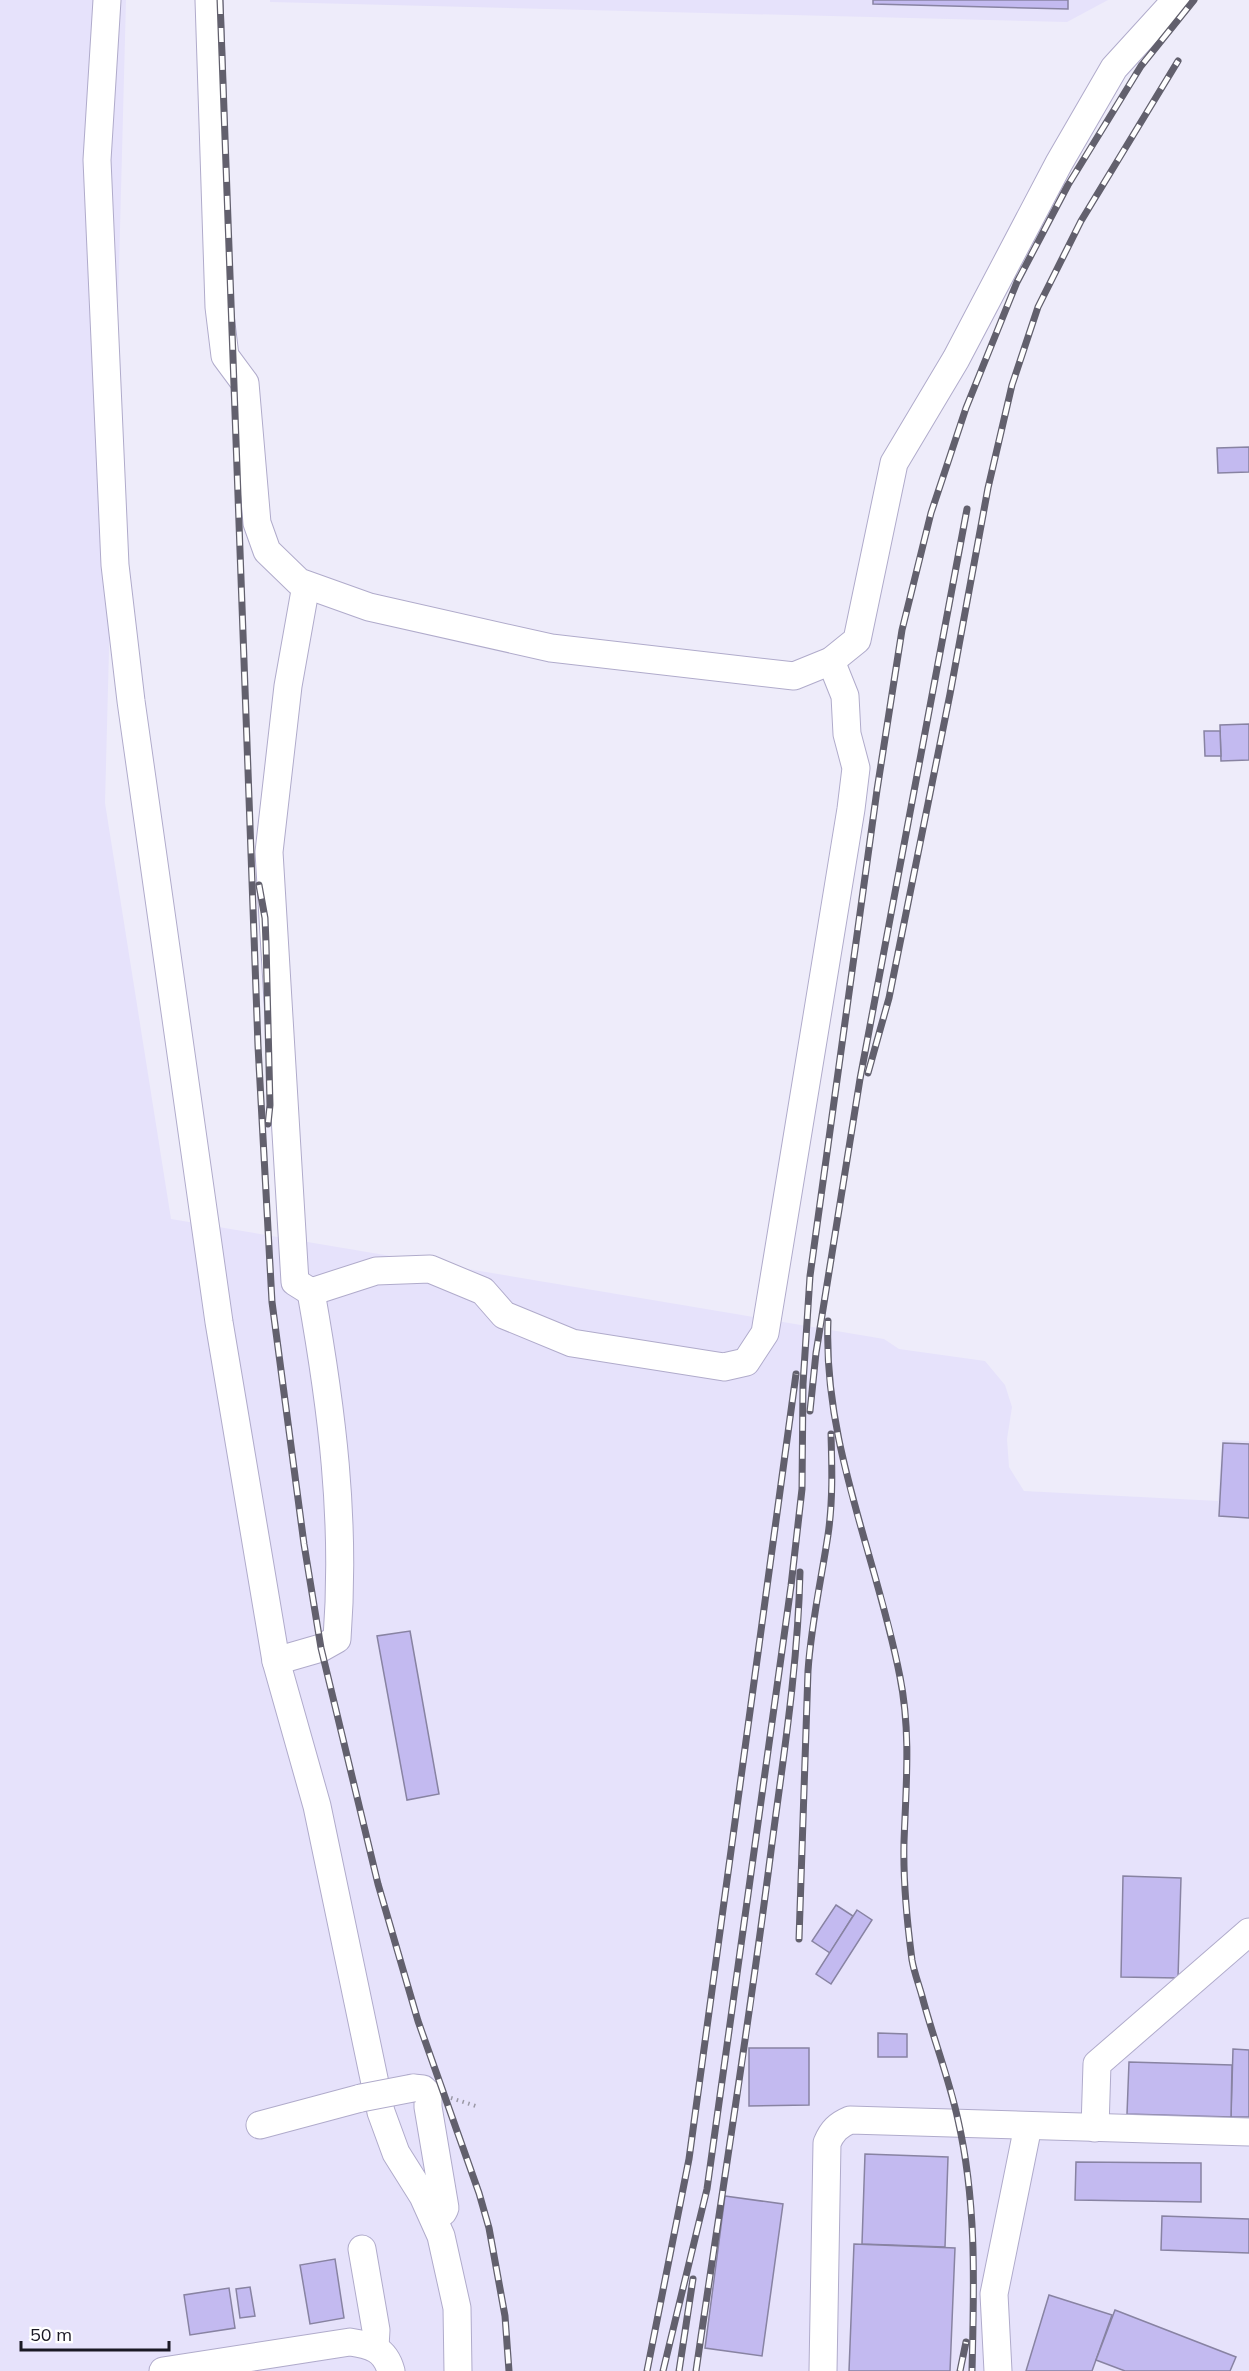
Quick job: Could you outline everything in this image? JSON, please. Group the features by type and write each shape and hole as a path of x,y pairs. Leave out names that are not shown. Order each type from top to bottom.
{"lane":[{"path":"107,0 98,160 115,565 131,701 217,1310 276,1661 317,1806 381,2112 396,2153 435,2218 441,2236 457,2308 458,2371"},
{"path":"209,0 219,307 225,356 245,383 257,523 267,550 299,582 369,607 551,648 794,676 831,662 857,640 894,463 956,359 1059,163 1114,68 1176,0"},
{"path":"276,1661 321,1648 337,1639 340,1600 338,1478 328,1388 311,1292 295,1282 269,852 288,687 306,585"},
{"path":"311,1292 376,1271 430,1269 483,1291 504,1315 572,1343 724,1368 746,1362 765,1333 856,768 847,734 845,696 831,662"},
{"path":"1095,2128 1097,2064 1249,1932"},
{"path":"261,2125 361,2098 421,2091 428,2107 445,2208 435,2218"},
{"path":"824,2371 827,2143 831,2133 840,2124 850,2120 1249,2132"},
{"path":"999,2371 994,2294 1028,2126"},
{"path":"362,2249 376,2330 375,2347"},
{"path":"163,2371 350,2342 375,2347 388,2361 392,2371"},
{"path":"280,2371 346,2361"}],"path":[{"path":"421,2091 479,2107"}],"shaded area":[{"path":"0,0 126,0 105,803 171,1219 884,1339 899,1349 985,1361 1005,1385 1012,1407 1007,1439 1009,1467 1024,1491 1218,1501 1222,1440 1249,1441 1249,2371 0,2371"},
{"path":"270,0 1108,0 1067,22 270,2"}],"building":[{"path":"873,0 1068,0 1068,9 873,4"},
{"path":"1249,447 1249,472 1218,473 1217,448"},
{"path":"1249,724 1249,760 1221,761 1220,725"},
{"path":"1204,731 1220,731 1221,756 1205,756"},
{"path":"1223,1443 1249,1444 1249,1518 1219,1516"},
{"path":"410,1631 439,1794 407,1800 377,1636"},
{"path":"1123,1876 1181,1878 1178,1978 1121,1977"},
{"path":"836,1905 853,1916 830,1953 812,1941"},
{"path":"857,1910 872,1920 831,1984 816,1974"},
{"path":"878,2033 907,2034 907,2057 878,2057"},
{"path":"749,2048 809,2048 809,2105 749,2106"},
{"path":"1233,2049 1249,2050 1249,2117 1231,2117"},
{"path":"1129,2062 1232,2065 1231,2117 1127,2114"},
{"path":"865,2154 948,2157 945,2247 862,2244"},
{"path":"1076,2162 1201,2163 1201,2202 1075,2200"},
{"path":"725,2196 783,2204 762,2356 705,2348"},
{"path":"1162,2216 1249,2219 1249,2253 1161,2250"},
{"path":"854,2244 955,2248 950,2371 849,2371"},
{"path":"335,2259 344,2318 310,2324 300,2265"},
{"path":"250,2287 255,2316 240,2318 236,2289"},
{"path":"229,2288 235,2328 190,2335 184,2295"},
{"path":"1049,2295 1112,2315 1092,2371 1026,2371"},
{"path":"1115,2310 1236,2357 1230,2371 1125,2371 1096,2360"}],"railway":[{"path":"220,0 258,1046 272,1302 304,1544 321,1648 378,1884 418,2021 479,2193 489,2228 505,2316 509,2371"},
{"path":"663,2371 707,2189 791,1586 802,1489 803,1384 810,1276 877,790 902,630 931,513 966,408 1017,282 1068,185 1141,66 1194,0"},
{"path":"868,1073 889,998 950,694 988,488 1012,385 1038,307 1081,221 1178,61"},
{"path":"810,1411 816,1353 860,1079 967,509"},
{"path":"259,885 265,918 266,943 270,1105 268,1124"},
{"path":"828,1321 829,1367 834,1412 854,1500 890,1632 906,1718 904,1872 908,1931 914,1969 950,2089 964,2151 973,2245 972,2371"},
{"path":"647,2371 689,2159 796,1374"},
{"path":"799,1939 809,1654 830,1522 831,1434"},
{"path":"696,2371 754,1981 785,1747 793,1677 800,1572"},
{"path":"679,2371 693,2279"},
{"path":"960,2371 966,2342"}]}
